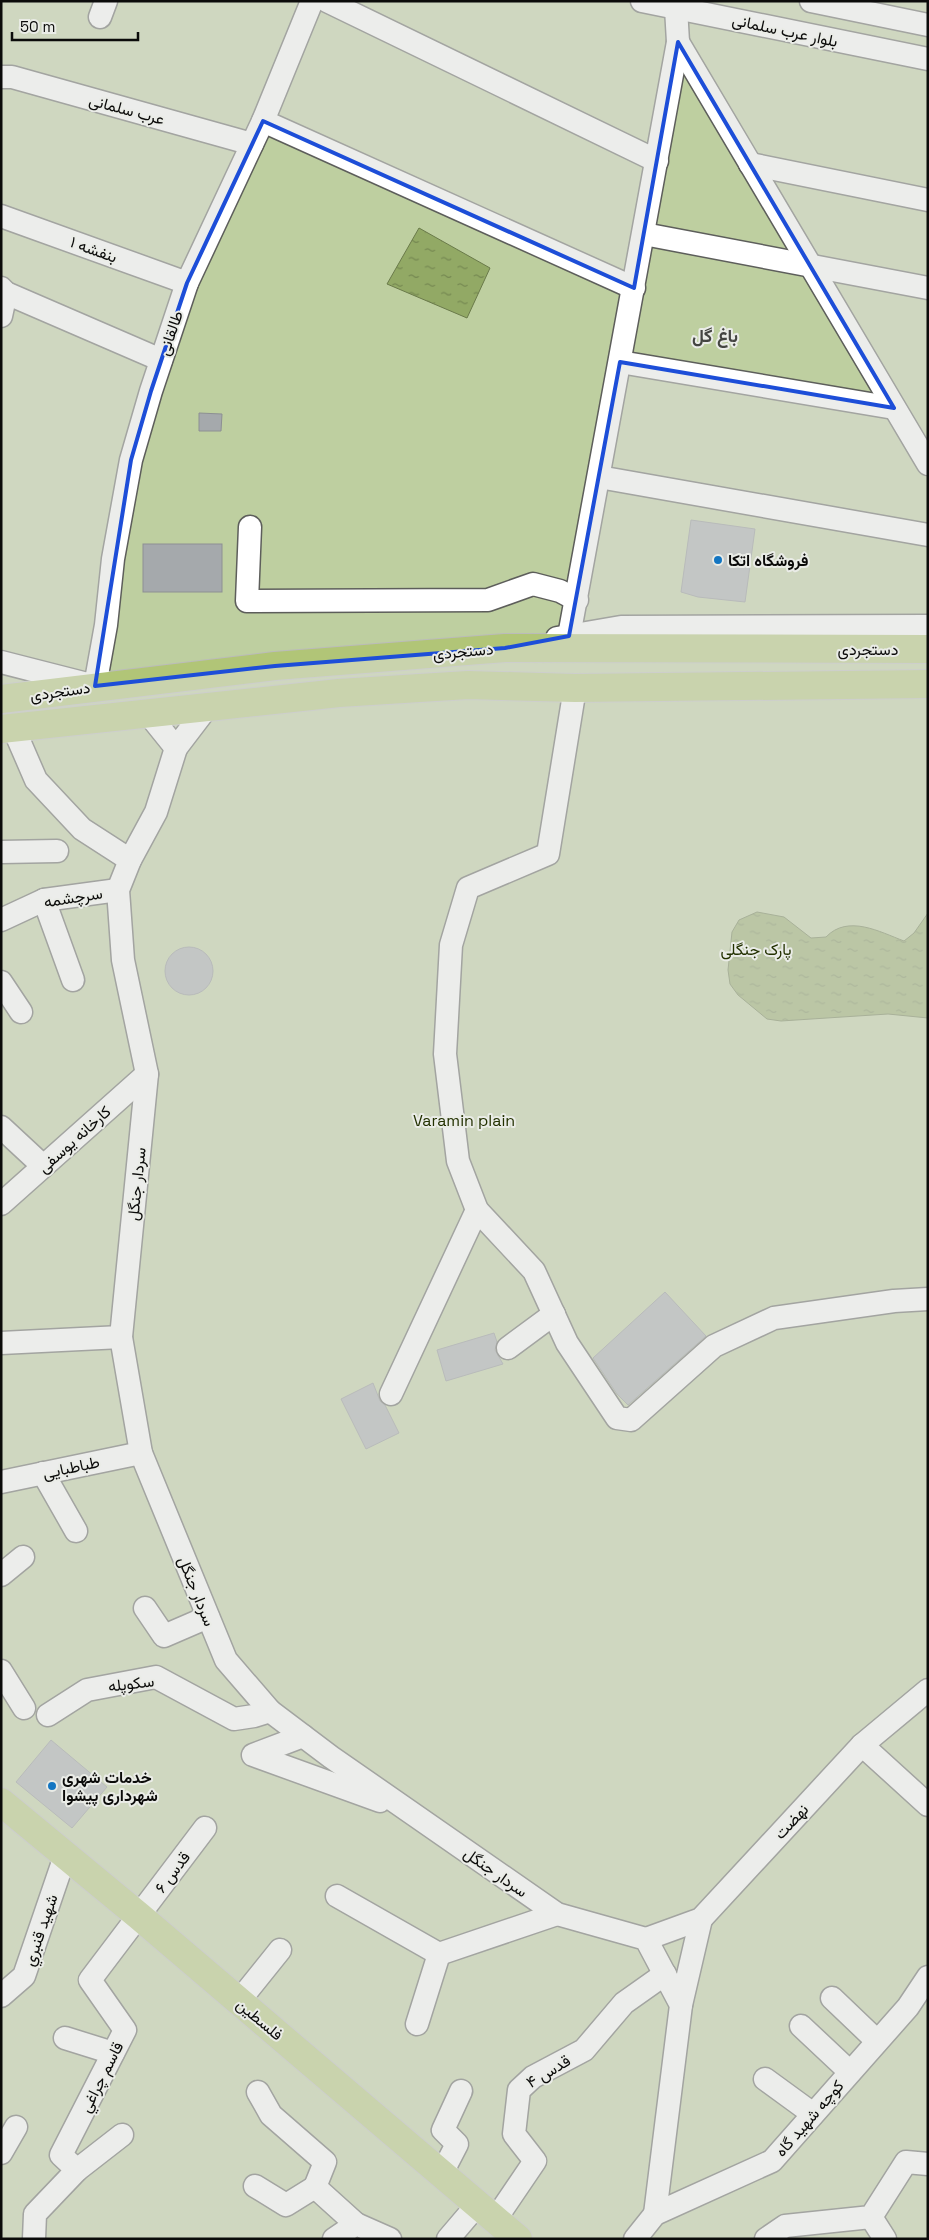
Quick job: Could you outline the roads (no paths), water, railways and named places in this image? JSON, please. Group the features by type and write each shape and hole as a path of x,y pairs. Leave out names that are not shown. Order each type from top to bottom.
{"main road":[{"name":"دستجردی","path":"1,699 95,686 275,666 505,648 928,649"},
{"name":"دستجردی","path":"7,728 339,693 468,685 575,688 928,684"},
{"name":"فلسطین","path":"1,1802 139,1916 518,2239"}],"street":[{"name":"طالقانی","path":"95,686 106,625 113,559 131,460 161,360 187,282 263,121 312,1"},
{"path":"327,1 657,161"},
{"name":"بلوار عرب سلمانی","path":"642,1 676,8 711,8 928,59"},
{"name":"بلوار عرب سلمانی","path":"811,1 928,25"},
{"path":"569,636 678,42 676,8"},
{"path":"678,42 928,464"},
{"name":"عرب سلمانی","path":"1,77 12,77 252,144"},
{"path":"263,121 634,288"},
{"path":"750,164 928,200"},
{"name":"بنفشه ۱","path":"1,216 187,282"},
{"path":"644,234 928,288"},
{"path":"1,316 4,291 161,360"},
{"path":"620,362 894,408"},
{"path":"599,477 928,535"},
{"path":"250,527 247,601 488,600 533,584 560,591 577,600"},
{"path":"505,648 621,627 928,626"},
{"path":"1,662 95,686"},
{"path":"575,688 548,854 468,888 451,945 445,1054 458,1161 477,1210 534,1271 567,1343 617,1418 631,1420 714,1346 774,1318 894,1301 928,1299"},
{"name":"سردار جنگل","path":"208,706 176,748 156,812 130,860 118,890 123,960 147,1074 121,1337 141,1453 226,1660 270,1711 302,1736 556,1914 646,1939"},
{"path":"147,712 176,748"},
{"path":"7,728 36,780 82,829 130,860"},
{"path":"1,852 57,851"},
{"name":"سرچشمه","path":"1,920 44,900 118,890"},
{"path":"44,900 72,980"},
{"path":"1,982 21,1012"},
{"name":"کارخانه یوسفی","path":"1,1204 147,1074"},
{"path":"1,1127 43,1166"},
{"path":"391,1394 477,1210"},
{"path":"508,1348 554,1314"},
{"path":"1,1343 121,1337"},
{"name":"طباطبایی","path":"1,1482 141,1453"},
{"path":"43,1473 76,1531"},
{"path":"1,1575 23,1557"},
{"path":"145,1608 164,1636 208,1617"},
{"path":"1,1670 24,1708"},
{"name":"سکوپله","path":"48,1715 87,1690 156,1676 234,1719 270,1711"},
{"name":"نهضت","path":"646,1939 701,1918 862,1745 928,1690"},
{"path":"302,1736 253,1755 409,1811"},
{"path":"862,1745 928,1805"},
{"name":"قدس ۶","path":"139,1916 205,1828"},
{"name":"شهيد قنبري","path":"1,1996 24,1976 65,1856"},
{"path":"337,1896 439,1954 556,1914"},
{"name":"قاسم چراغي","path":"77,2170 61,2155 125,2030 90,1980 139,1916"},
{"path":"635,2239 655,2214 682,2005 701,1918"},
{"path":"646,1939 682,2005"},
{"path":"239,2002 280,1950"},
{"path":"417,2024 439,1954"},
{"name":"قدس ۴","path":"486,2213 535,2161 514,2134 518,2090 533,2077 584,2050 624,2003 665,1974"},
{"name":"کوچه شهید گاه","path":"655,2214 772,2161 908,2006 928,1976"},
{"path":"832,1998 877,2041"},
{"path":"801,2026 850,2072"},
{"path":"65,2038 113,2053"},
{"path":"766,2079 813,2114"},
{"path":"442,2173 457,2144 443,2130 461,2091"},
{"path":"255,2186 286,2205 315,2187 325,2162 271,2114 258,2092"},
{"path":"1,2153 16,2127"},
{"path":"34,2239 36,2214 77,2170 122,2136"},
{"path":"871,2217 906,2162 928,2164"},
{"path":"315,2187 356,2224 390,2239"},
{"path":"448,2239 486,2213"},
{"path":"766,2239 785,2226 871,2217"},
{"path":"871,2217 885,2239"},
{"path":"334,2239 356,2224"}],"water":[{"path":"419,228 490,268 467,318 387,284"},
{"path":"757,912 784,917 811,938 826,937 835,930 854,926 875,930 904,941 914,933 928,913 928,1018 888,1014 781,1021 767,1019 738,995 730,984 728,970 732,932 739,920"}],"place":[{"name":"فروشگاه اتکا","path":"718,560"},
{"name":"خدمات شهری شهرداری پیشوا","path":"52,1786"}],"district":[{"name":"باغ گل","path":"715,336"}],"park label":[{"name":"پارک جنگلی","path":"756,949"},
{"name":"Varamin plain","path":"464,1120"}]}
